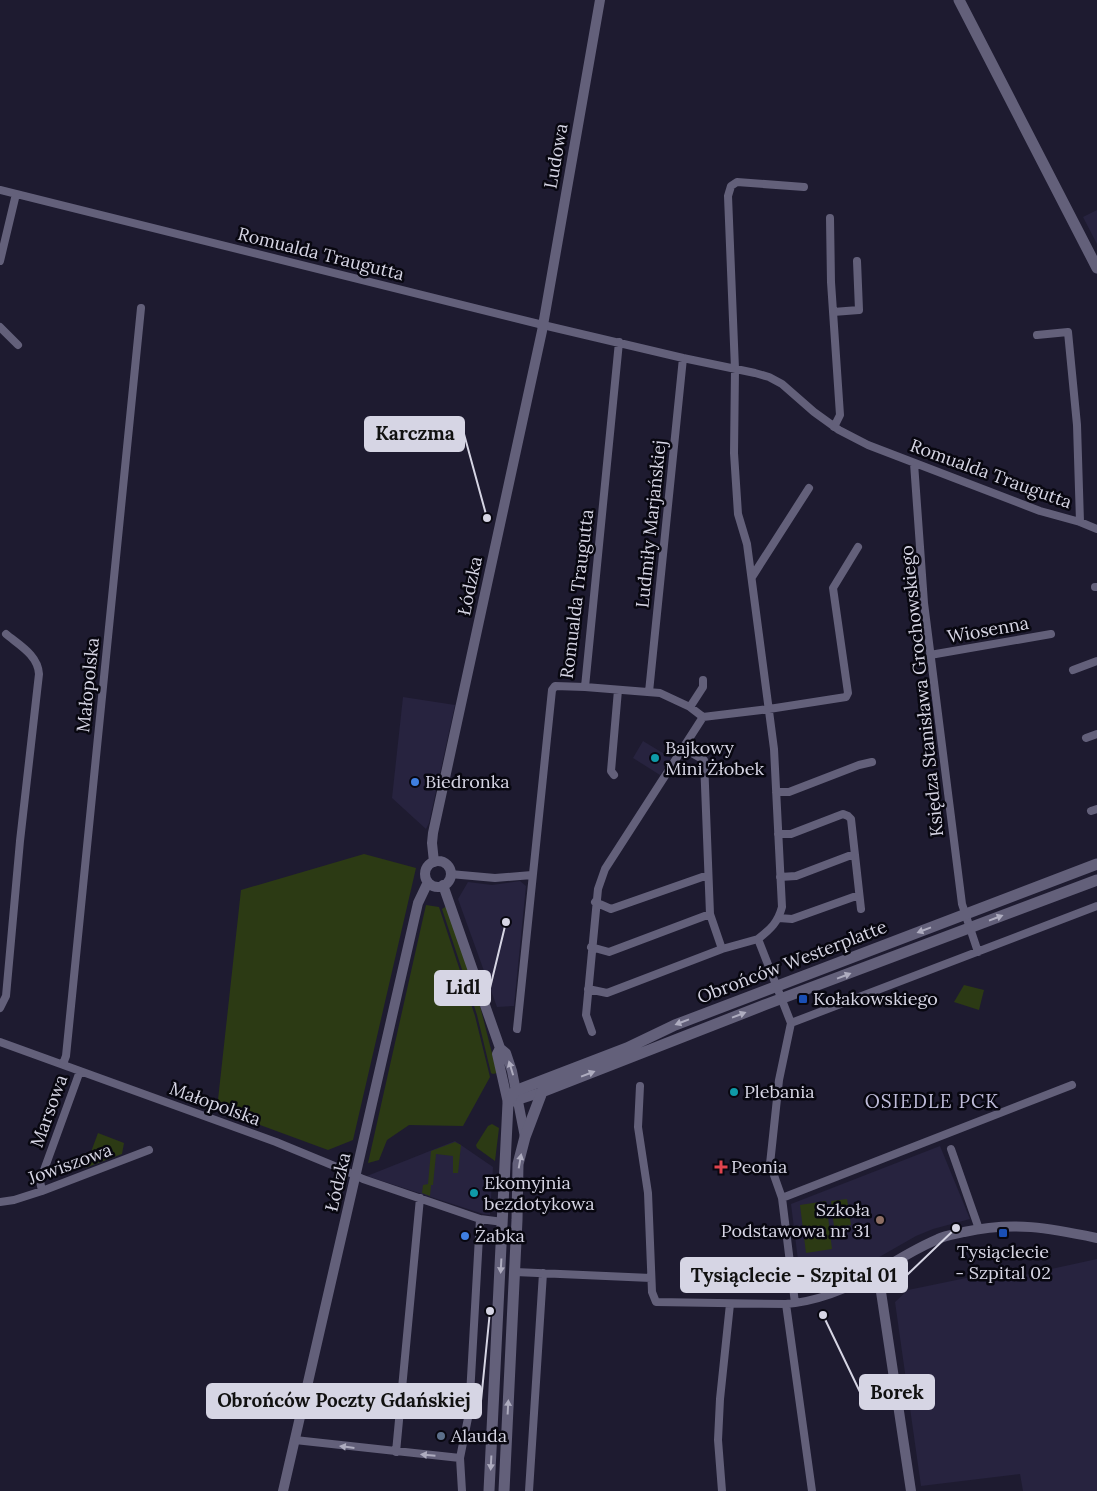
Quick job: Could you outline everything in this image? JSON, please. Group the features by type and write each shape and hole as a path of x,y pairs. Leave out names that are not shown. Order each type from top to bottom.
{"main road":[{"path":"959,0 1097,268"},
{"name":"Obrońców Westerplatte","path":"513,1098 675,1025 1097,864"},
{"name":"Obrońców Westerplatte","path":"542,1092 1097,880"},
{"path":"504,1491 518,1164 525,1137 542,1092"},
{"path":"489,1491 508,1130 513,1098"}],"street":[{"name":"Ludowa","path":"544,322 600,0"},
{"path":"588,989 607,993 722,949 758,939 773,928 779,918 782,907 774,749 747,544 738,514 734,453 735,369 728,190 737,182 804,187"},
{"name":"Romualda Traugutta","path":"0,190 544,322 683,358 769,377 782,384 834,427 868,445 1040,511 1080,522 1097,530"},
{"path":"0,261 16,194"},
{"path":"830,218 840,415 834,427"},
{"path":"834,312 859,310 857,260"},
{"name":"Małopolska","path":"63,1064 66,1056 141,308"},
{"name":"Łódzka","path":"434,862 433,833 544,322"},
{"path":"0,327 18,345"},
{"name":"Romualda Traugutta","path":"1037,335 1068,332 1077,425 1080,522"},
{"name":"Romualda Traugutta","path":"517,1029 552,690 555,686 585,687 619,342"},
{"name":"Ludmiły Marjańskiej","path":"649,692 683,358"},
{"name":"Księdza Stanisława Grochowskiego","path":"914,463 924,603 962,904 978,952"},
{"path":"752,577 808,488"},
{"path":"585,687 660,693 690,707 703,717 846,697 848,692 833,588 858,547"},
{"path":"0,1008 6,996 20,841 39,674 33,657 6,634"},
{"name":"Wiosenna","path":"930,655 1051,634"},
{"path":"1073,670 1097,661"},
{"path":"690,707 703,687 703,680"},
{"path":"614,775 611,771 618,690"},
{"path":"592,1032 586,1015 598,889 605,870 703,717"},
{"path":"1086,738 1097,734"},
{"path":"683,748 704,760 710,914 722,949"},
{"path":"776,792 789,792 872,762"},
{"path":"778,834 791,834 843,814 848,816 851,819 861,909"},
{"path":"780,876 796,876 854,854"},
{"path":"440,861 449,868 450,874 448,882 443,886 436,887 428,882 425,877 425,870 428,865 440,861"},
{"path":"450,874 495,878 532,875"},
{"path":"596,902 611,910 708,875"},
{"name":"Łódzka","path":"283,1491 418,903 428,882"},
{"path":"443,886 500,1048 506,1052 512,1071 513,1098 525,1137"},
{"path":"779,918 792,919 859,895"},
{"path":"791,1023 1097,906"},
{"path":"591,947 609,952 710,914"},
{"path":"758,939 791,1023 779,1080 770,1164 782,1198 791,1304 812,1491"},
{"name":"Małopolska","path":"0,1042 276,1142 356,1176 480,1219 503,1222"},
{"name":"Marsowa","path":"42,1190 40,1181 80,1071"},
{"path":"782,1198 1072,1085"},
{"path":"640,1086 638,1127 648,1193 652,1292 656,1302 791,1304 815,1300 833,1295 878,1272 914,1250 940,1238 979,1229 1012,1225 1047,1228 1097,1238"},
{"name":"Obrońców Westerplatte","path":"513,1098 542,1092"},
{"name":"Jowiszowa","path":"0,1202 14,1200 149,1150"},
{"path":"951,1150 979,1229"},
{"path":"396,1452 420,1198"},
{"path":"462,1491 460,1458 469,1413 480,1219"},
{"path":"514,1272 651,1278"},
{"path":"878,1272 911,1491"},
{"path":"529,1491 543,1273"},
{"path":"722,1491 718,1440 720,1399 730,1304"},
{"path":"295,1440 460,1458"}],"shaded area":[{"path":"1097,210 1097,244 1083,217"},
{"path":"403,697 455,705 429,823 426,829 392,798"},
{"path":"643,741 671,758 660,775 633,758"},
{"path":"520,881 526,886 514,1006 497,1007 458,899 468,882 492,885"},
{"path":"455,1141 493,1167 490,1215 367,1176"},
{"name":"Szkoła Podstawowa nr 31","path":"940,1146 970,1219 933,1229 916,1236 839,1280 802,1292 791,1204"},
{"path":"1097,1259 1097,1491 1023,1491 1020,1474 921,1486 895,1302 908,1290 1005,1270 1010,1278"}],"green space":[{"path":"364,854 416,868 353,1140 328,1150 217,1109 241,890"},
{"path":"426,905 439,907 475,1016 490,1077 463,1126 409,1125 387,1140 379,1160 368,1163"},
{"path":"447,906 480,1006 497,1073 491,1073 477,1015 442,909"},
{"path":"964,985 984,990 979,1010 954,1002"},
{"path":"492,1124 499,1128 495,1161 477,1148 476,1145 488,1126"},
{"path":"98,1133 124,1143 122,1154 85,1168"},
{"path":"455,1142 461,1145 458,1173 453,1173 453,1156 436,1154 430,1196 422,1193 423,1185 428,1184 431,1151"},
{"path":"847,1199 851,1225 834,1227 831,1201"},
{"path":"826,1201 832,1249 806,1253 800,1205"}],"place":[{"name":"Karczma","path":"487,518"},
{"name":"Bajkowy Mini Żłobek","path":"655,758"},
{"name":"Biedronka","path":"415,782"},
{"name":"Lidl","path":"506,922"},
{"name":"Kołakowskiego","path":"803,999"},
{"name":"Plebania","path":"734,1092"},
{"name":"Peonia","path":"721,1167"},
{"name":"Ekomyjnia bezdotykowa","path":"474,1193"},
{"name":"Szkoła Podstawowa nr 31","path":"880,1220"},
{"name":"Tysiąclecie - Szpital 01","path":"956,1228"},
{"name":"Tysiąclecie - Szpital 02","path":"1003,1233"},
{"name":"Żabka","path":"465,1236"},
{"name":"Obrońców Poczty Gdańskiej","path":"490,1311"},
{"name":"Borek","path":"823,1315"},
{"name":"Alauda","path":"441,1436"}],"district":[{"name":"OSIEDLE PCK","path":"932,1101"}]}
